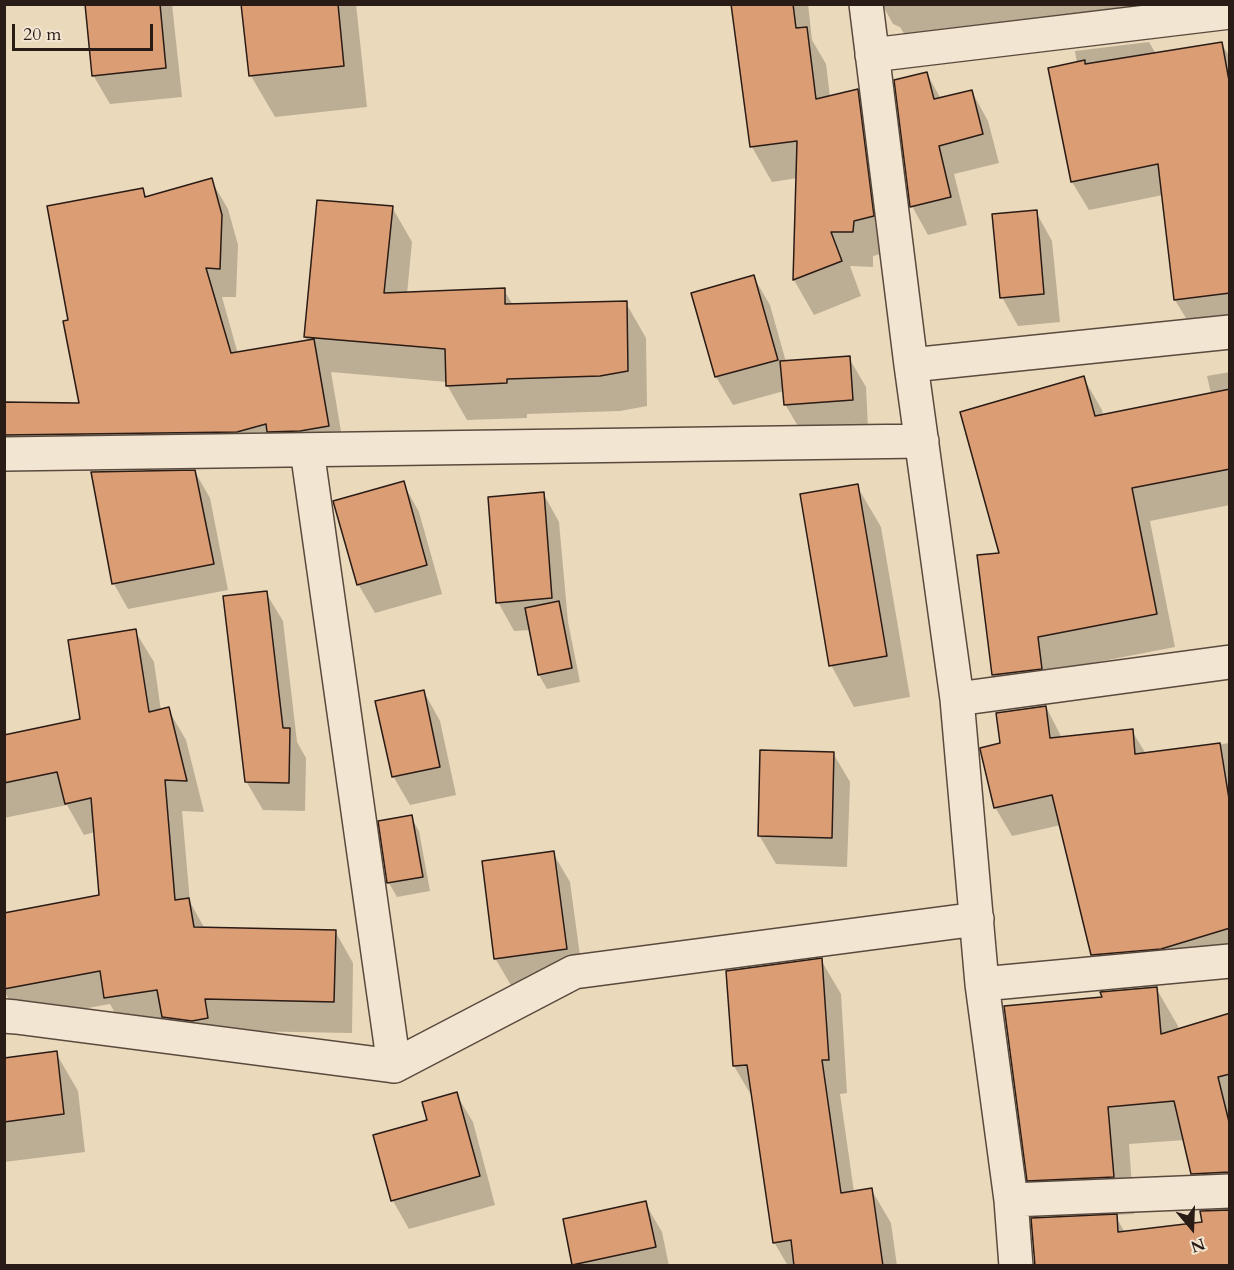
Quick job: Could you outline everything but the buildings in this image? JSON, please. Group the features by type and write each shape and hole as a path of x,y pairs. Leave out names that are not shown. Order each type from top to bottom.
{"street":[{"path":"866,4 911,365 957,699 982,984 1011,1200 1016,1266"},
{"path":"872,56 1230,12"},
{"path":"911,365 1230,332"},
{"path":"4,454 922,441"},
{"path":"307,450 394,1066"},
{"path":"957,699 1230,662"},
{"path":"4,1016 394,1066 574,972 977,919"},
{"path":"982,984 1230,961"},
{"path":"1011,1200 1230,1191"}]}
